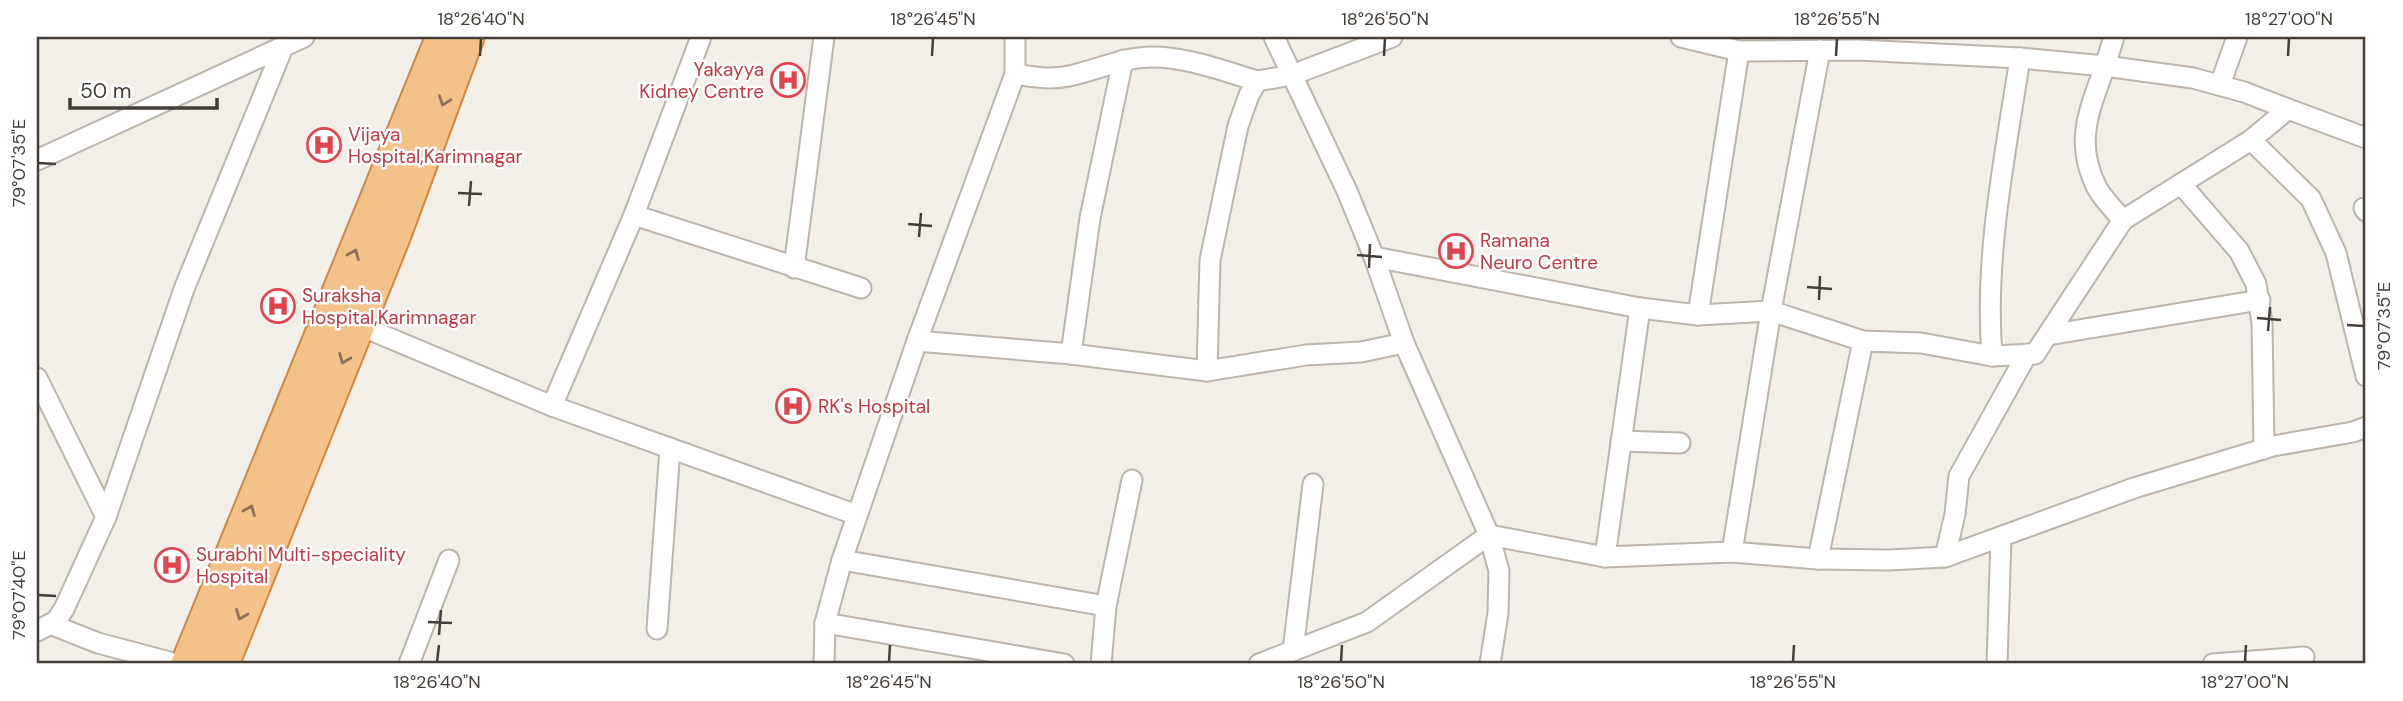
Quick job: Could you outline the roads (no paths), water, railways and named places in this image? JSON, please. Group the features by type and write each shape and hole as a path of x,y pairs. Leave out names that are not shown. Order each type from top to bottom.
{"highway":[{"path":"222,664 443,37"},
{"path":"188,664 344,319 467,37"}],"street":[{"path":"37,160 304,37"},
{"path":"552,406 634,215 701,37"},
{"path":"794,268 824,37"},
{"path":"824,664 825,623 842,560 916,341 1015,74 1016,37"},
{"path":"1274,37 1347,191 1374,257 1404,344 1489,534 1499,571 1498,613 1490,664"},
{"path":"1015,74 1040,78 1066,77 1123,60 1151,57 1193,62 1257,81 1292,75 1392,37"},
{"path":"2114,37 2085,126 2085,154 2096,188 2123,220"},
{"path":"2220,85 2237,37"},
{"path":"1692,38 1739,51 1820,50 2020,58 2193,78 2244,92 2366,138"},
{"path":"44,628 56,621 64,609 106,517 184,289 284,45"},
{"path":"1732,552 1770,311 1820,50"},
{"path":"1698,315 1739,51"},
{"path":"1992,356 1989,316 1998,206 2020,58"},
{"path":"1070,354 1090,218 1123,60"},
{"path":"1207,371 1210,260 1238,126 1257,81"},
{"path":"1374,257 1640,308 1698,315 1770,311 1864,341 1921,343 1992,356 2035,354 2123,220 2251,140 2288,109"},
{"path":"2251,140 2311,199 2336,253 2366,376"},
{"path":"2181,184 2239,251 2256,284 2260,300 2264,449"},
{"path":"634,215 861,288"},
{"path":"2048,335 2260,300"},
{"path":"1605,557 1640,308"},
{"path":"344,319 552,406 857,516"},
{"path":"916,341 1070,354 1207,371 1306,355 1361,352 1404,344"},
{"path":"1818,559 1864,341"},
{"path":"1945,557 1955,514 1959,476 2027,354"},
{"path":"37,378 106,517"},
{"path":"1276,660 1367,622 1489,534 1605,557 1732,552 1818,559 1889,560 1945,557 2134,488 2264,449 2366,427"},
{"path":"1621,441 1680,443"},
{"path":"657,629 670,448"},
{"path":"1101,664 1106,606 1132,480"},
{"path":"1276,660 1313,484"},
{"path":"1997,664 2001,537"},
{"path":"409,664 449,560"},
{"path":"842,560 1106,606"},
{"path":"825,623 1064,664"},
{"path":"44,628 177,664"},
{"path":"2213,664 2304,657"}],"place":[{"name":"Yakayya Kidney Centre","path":"788,80"},
{"name":"Vijaya Hospital,Karimnagar","path":"324,145"},
{"name":"Ramana Neuro Centre","path":"1456,251"},
{"name":"Suraksha Hospital,Karimnagar","path":"278,306"},
{"name":"RK's Hospital","path":"793,406"},
{"name":"Surabhi Multi-speciality Hospital","path":"172,565"}]}
